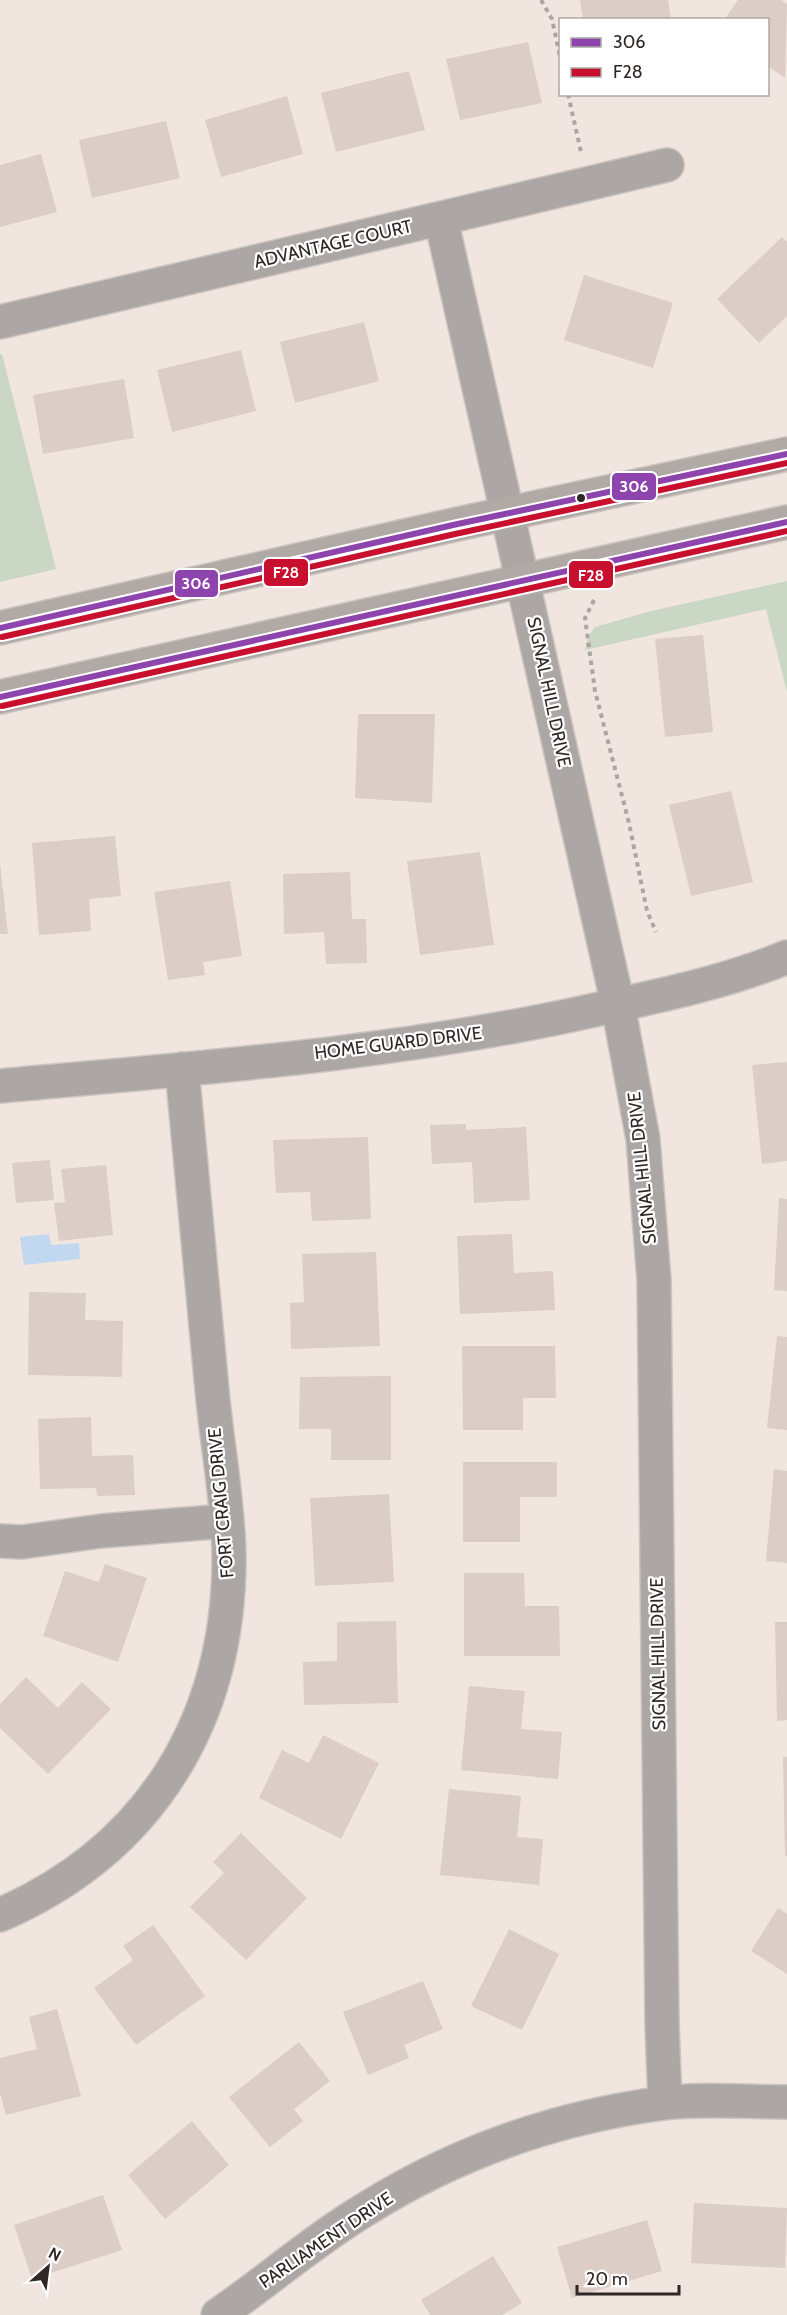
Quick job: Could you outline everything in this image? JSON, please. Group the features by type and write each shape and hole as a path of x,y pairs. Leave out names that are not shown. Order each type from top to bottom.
{"main road":[{"path":"0,628 787,454"},
{"path":"0,698 787,522"}],"street":[{"name":"ADVANTAGE COURT","path":"0,322 666,165"},
{"name":"SIGNAL HILL DRIVE","path":"441,219 524,579 618,1005 643,1139 654,1280 662,2024 665,2103"},
{"name":"HOME GUARD DRIVE","path":"0,1086 182,1069 446,1038 533,1024 704,986 787,957"},
{"name":"FORT CRAIG DRIVE","path":"0,1915 56,1887 98,1857 144,1811 178,1764 200,1721 213,1682 224,1636 229,1554 182,1069"},
{"path":"0,1541 22,1542 101,1531 226,1521"},
{"name":"PARLIAMENT DRIVE","path":"218,2315 365,2209 441,2166 540,2129 665,2103 787,2102"}],"path":[{"path":"541,0 552,19 559,49"},
{"path":"568,96 587,184"},
{"path":"596,596 585,618 595,691 629,824 647,911 656,932"}],"green space":[{"path":"0,354 2,354 56,569 0,582"},
{"path":"787,581 787,692 766,609 585,650 588,637 595,627 651,611"}],"water":[{"path":"49,1234 51,1245 79,1243 80,1259 24,1265 20,1237"}],"building":[{"path":"580,0 668,0 671,18 583,18"},
{"path":"738,0 781,0 787,4 785,78 769,67 769,18 725,18"},
{"path":"528,42 542,103 460,120 446,59"},
{"path":"409,71 425,130 336,152 321,93"},
{"path":"287,96 303,154 221,177 205,120"},
{"path":"166,121 180,178 92,198 79,140"},
{"path":"41,154 57,212 0,227 0,165"},
{"path":"782,237 787,242 787,316 759,343 717,299"},
{"path":"584,275 673,303 653,368 564,340"},
{"path":"364,322 379,381 295,403 280,342"},
{"path":"241,350 256,411 172,432 157,370"},
{"path":"124,379 134,438 43,454 33,395"},
{"path":"703,635 713,732 665,737 655,639"},
{"path":"358,714 435,714 432,803 355,798"},
{"path":"731,791 753,882 691,896 669,805"},
{"path":"115,836 121,896 89,899 91,931 39,935 32,843"},
{"path":"480,852 494,945 420,955 407,861"},
{"path":"0,863 8,934 0,934"},
{"path":"350,872 352,919 366,919 367,963 326,964 324,932 284,934 283,874"},
{"path":"230,881 242,956 203,962 205,975 168,980 154,892"},
{"path":"787,1062 787,1161 762,1164 752,1065"},
{"path":"466,1124 466,1130 526,1127 530,1200 474,1203 472,1162 432,1164 430,1125"},
{"path":"368,1137 371,1219 312,1221 310,1192 276,1193 273,1140"},
{"path":"50,1160 54,1200 16,1203 12,1163"},
{"path":"106,1165 113,1235 59,1241 54,1203 65,1202 61,1169"},
{"path":"779,1198 787,1199 787,1291 774,1290"},
{"path":"512,1234 514,1273 553,1271 555,1310 460,1314 457,1236"},
{"path":"376,1252 380,1346 291,1349 290,1303 304,1302 302,1254"},
{"path":"29,1292 86,1293 85,1320 123,1321 122,1377 28,1375"},
{"path":"777,1336 787,1337 787,1430 767,1428"},
{"path":"462,1346 555,1346 556,1398 523,1398 523,1430 463,1430"},
{"path":"391,1376 391,1460 331,1460 331,1429 299,1429 300,1377"},
{"path":"91,1417 92,1456 133,1455 135,1495 97,1496 96,1488 40,1489 38,1419"},
{"path":"463,1462 557,1462 557,1497 520,1497 520,1542 463,1542"},
{"path":"774,1469 787,1471 787,1563 766,1561"},
{"path":"389,1494 394,1582 315,1586 310,1498"},
{"path":"105,1564 147,1578 118,1662 43,1636 65,1571 99,1582"},
{"path":"464,1573 524,1573 525,1606 559,1606 560,1656 464,1656"},
{"path":"396,1621 398,1703 304,1705 303,1662 337,1661 337,1622"},
{"path":"775,1622 787,1622 787,1720 777,1721"},
{"path":"26,1677 58,1708 82,1682 111,1709 48,1774 0,1728 0,1704"},
{"path":"469,1686 525,1691 521,1729 562,1732 558,1779 461,1770"},
{"path":"323,1735 379,1763 341,1839 259,1798 282,1750 309,1763"},
{"path":"783,1757 787,1757 787,1856 785,1856"},
{"path":"449,1789 521,1796 517,1837 543,1839 539,1885 440,1875"},
{"path":"241,1833 307,1898 246,1960 190,1907 224,1873 213,1862"},
{"path":"778,1908 787,1914 787,1974 751,1951"},
{"path":"153,1925 205,1996 136,2045 94,1988 133,1960 123,1946"},
{"path":"509,1929 559,1954 522,2030 471,2006"},
{"path":"423,1981 443,2029 404,2045 409,2058 368,2075 343,2012"},
{"path":"57,2009 81,2096 6,2115 0,2093 0,2058 37,2049 29,2017"},
{"path":"299,2042 330,2081 294,2109 303,2121 270,2147 229,2097"},
{"path":"192,2121 229,2165 165,2219 128,2175"},
{"path":"103,2195 122,2250 32,2279 14,2225"},
{"path":"694,2203 787,2208 785,2268 691,2263"},
{"path":"647,2220 662,2271 572,2298 557,2247"},
{"path":"493,2256 522,2303 502,2315 430,2315 421,2300"}],"transit line":[{"name":"306","path":"0,628 453,525 787,454"},
{"name":"F28","path":"2,637 455,534 787,463"},
{"name":"306","path":"0,697 787,522"},
{"name":"F28","path":"2,706 787,531"}]}
